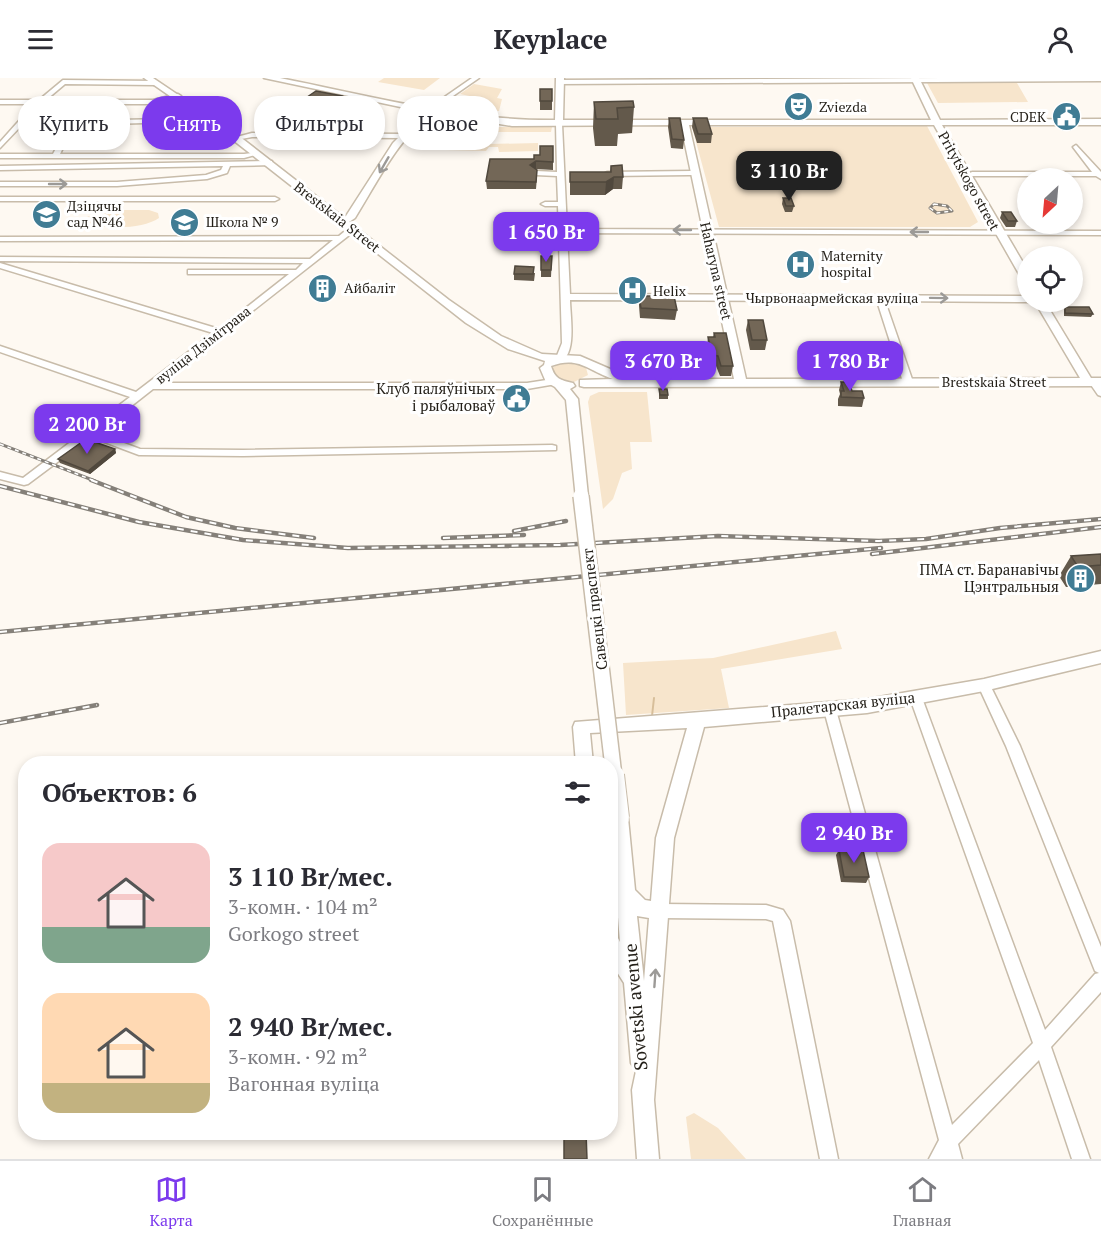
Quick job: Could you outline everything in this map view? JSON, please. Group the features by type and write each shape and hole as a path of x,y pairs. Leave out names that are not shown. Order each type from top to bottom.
{"main road":[{"path":"268,78 397,104"},
{"name":"Pritytskogo street","path":"916,79 932,105 936,122 1017,263"},
{"path":"559,124 560,80"},
{"name":"Brestskaia Street","path":"151,81 178,96"},
{"path":"512,123 542,118 560,111"},
{"path":"499,121 559,124 1101,122"},
{"name":"Haharyna street","path":"685,124 741,382"},
{"name":"Brestskaia Street","path":"242,142 445,302 481,327 528,354 551,377 583,383 634,381 1094,382"},
{"path":"343,221 350,218 397,147"},
{"path":"1047,312 1094,382"},
{"name":"Brestskaia Street","path":"528,354 558,359 580,358 594,368 634,381"},
{"path":"558,359 551,377 572,399 583,383 593,376 594,368"},
{"name":"Савецкі праспект","path":"572,399 612,756"},
{"name":"Пралетарская вуліца","path":"584,756 581,727 697,721 830,710 916,698 984,685 1101,657"},
{"path":"644,1099 667,823 697,721"},
{"name":"Савецкі праспект","path":"618,810 619,818"},
{"name":"Sovetski avenue","path":"619,818 648,1159"},
{"path":"626,894 640,908 660,911"},
{"path":"618,956 632,978"}],"street":[{"path":"450,96 476,78"},
{"path":"560,80 1101,79"},
{"path":"47,96 63,82 151,81"},
{"path":"0,102 18,102"},
{"path":"55,156 72,123 142,122"},
{"path":"558,359 567,343 559,124"},
{"path":"0,146 18,126"},
{"path":"242,137 252,135 397,136"},
{"path":"1076,147 1100,175"},
{"path":"0,156 244,156 257,153"},
{"path":"0,168 34,170 59,165 269,163"},
{"path":"0,184 117,184 207,177 224,171 227,165"},
{"path":"536,173 556,174"},
{"path":"597,174 689,173"},
{"path":"972,174 1100,175"},
{"path":"0,199 275,199"},
{"path":"545,204 556,204"},
{"name":"вуліца Дзімітрава","path":"0,475 24,482 353,229"},
{"path":"564,231 1101,233"},
{"path":"0,239 339,238"},
{"path":"537,242 556,241"},
{"path":"0,259 310,261"},
{"path":"0,266 220,332"},
{"path":"191,272 297,272"},
{"name":"Чырвонаармейская вуліца","path":"565,297 1017,299"},
{"path":"880,298 908,382"},
{"path":"567,343 580,358"},
{"path":"0,349 137,396"},
{"path":"150,386 527,386 551,377"},
{"path":"1094,382 1101,393"},
{"path":"89,433 139,452 243,453 552,448"},
{"path":"984,685 1013,746 1101,966"},
{"path":"916,698 1042,1045 1080,1159"},
{"path":"830,710 953,1159"},
{"path":"660,911 766,912 778,915 782,921 829,1159"},
{"path":"938,1159 948,1142 1101,980"}],"shaded area":[{"path":"384,78 440,78 424,90 378,82"},
{"path":"927,83 1017,83 1028,102 938,103"},
{"path":"474,84 502,89 498,96 460,94"},
{"path":"927,126 978,222 970,227 719,227 692,127"},
{"path":"499,127 552,127 551,132 499,132"},
{"path":"538,143 538,151 499,152 499,144"},
{"path":"103,210 149,210 158,213 159,218 152,222 124,227 95,225 87,222 87,217"},
{"path":"562,361 585,364 588,375 574,382 556,379 551,369"},
{"path":"599,392 647,392 652,442 630,442 632,469 622,473 613,499 603,509 588,402 590,396"},
{"path":"836,631 842,649 721,669 729,708 626,715 623,663 713,658"},
{"path":"694,1113 718,1128 746,1159 691,1159 686,1117"}],"building":[{"path":"540,89 552,89 552,101 540,101"},
{"path":"316,91 342,96 309,96"},
{"path":"633,101 634,107 617,108 618,119 596,119 594,102"},
{"path":"669,118 680,118 684,140 672,139"},
{"path":"693,118 707,118 712,134 698,134"},
{"path":"540,146 553,146 553,162 536,161 530,165 537,170 536,182 486,181 490,159 534,159 534,155 540,155"},
{"path":"622,165 623,177 614,177 606,182 570,182 570,172 611,172 611,166"},
{"path":"783,198 791,198 794,206 786,206"},
{"path":"1002,212 1011,212 1017,221 1008,221"},
{"path":"541,256 552,256 551,270 541,270"},
{"path":"515,266 534,267 533,274 514,274"},
{"path":"639,296 674,296 677,310 641,308"},
{"path":"1083,307 1089,307 1093,314 1065,313 1083,312"},
{"path":"748,320 763,320 767,340 752,340"},
{"path":"714,333 726,333 733,366 721,366 718,356 712,355 708,337 715,337"},
{"path":"841,382 849,382 852,391 862,391 864,398 841,397 841,391 844,391"},
{"path":"659,389 667,389 668,395 660,395"},
{"path":"86,439 115,449 88,471 58,459"},
{"path":"1101,554 1101,565 1078,567 1071,556"},
{"path":"839,850 863,850 869,877 844,877"},
{"path":"564,1140 586,1140 587,1159 564,1159"}],"waterway":[{"path":"652,716 654,698"}],"railway":[{"path":"934,204 947,206 952,211 937,213 930,208 934,204"},
{"path":"0,444 95,481"},
{"path":"91,480 186,517 235,528 314,538"},
{"path":"0,486 139,522 243,540 348,548 560,545 718,536 879,541 926,539 1000,528 1101,519"},
{"path":"514,531 566,521"},
{"path":"872,554 1101,527"},
{"path":"443,538 524,535"},
{"path":"0,632 881,548"},
{"path":"0,723 97,705"}],"place":[{"name":"Zviezda","path":"798,107"},
{"name":"CDEK","path":"1067,117"},
{"name":"Дзіцячы сад №46","path":"46,214"},
{"name":"Школа № 9","path":"185,222"},
{"name":"Maternity hospital","path":"800,264"},
{"name":"Айбаліт","path":"323,288"},
{"name":"Helix","path":"632,291"},
{"name":"Клуб паляўнічых і рыбаловаў","path":"516,398"},
{"name":"ПМА ст. Баранавічы Цэнтральныя","path":"1080,579"}]}
